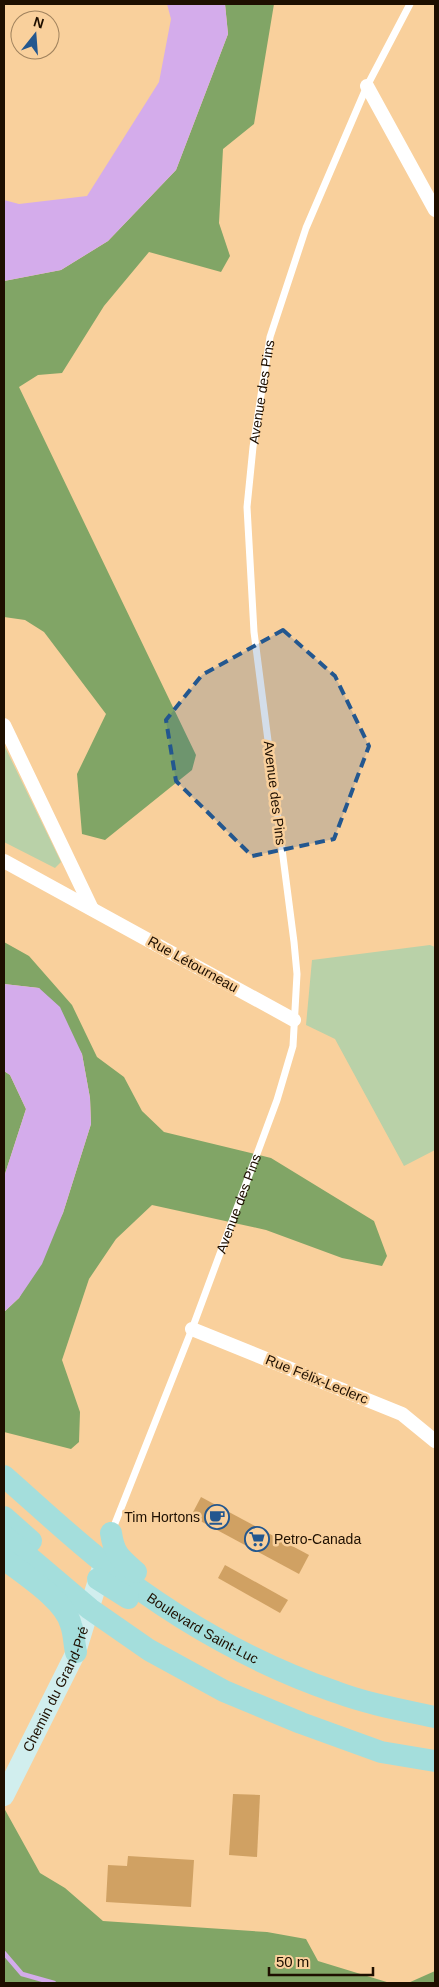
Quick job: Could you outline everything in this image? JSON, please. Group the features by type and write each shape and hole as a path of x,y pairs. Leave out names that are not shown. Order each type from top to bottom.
{"main road":[{"path":"4,1476 101,1568 191,1639 256,1674 330,1704 374,1704 435,1718"},
{"path":"4,1517 101,1568 149,1650 224,1691 301,1723 381,1752 435,1761"},
{"path":"4,1536 101,1568"},
{"path":"101,1568 113,1547 118,1557 140,1575 248,1643 298,1668 344,1685 374,1704"},
{"path":"4,1559 52,1597 65,1612 71,1623 76,1652"}],"street":[{"path":"367,86 435,210"},
{"path":"4,725 92,909"},
{"name":"Rue Létourneau","path":"4,861 294,1020"},
{"name":"Rue Félix-Leclerc","path":"192,1329 402,1414 435,1441"},
{"name":"Chemin du Grand-Pré","path":"4,1796 76,1652 101,1568"}],"lane":[{"name":"Avenue des Pins","path":"101,1568 277,1100 293,1046 297,974 294,942 254,632 247,507 253,446 270,337 306,228 367,86 410,4"}],"highlighted area":[{"path":"283,630 335,676 369,746 334,839 252,856 176,781 166,720 202,675"}],"green space":[{"path":"225,4 274,4 254,124 223,149 219,223 230,256 221,272 149,252 104,306 62,373 38,375 19,387 196,755 192,770 105,840 82,834 77,774 106,714 44,632 25,620 4,617 4,281 61,270 108,241 176,170 228,34"},
{"path":"4,745 61,862 55,868 4,842"},
{"path":"4,942 29,956 72,1005 97,1057 124,1077 142,1111 164,1132 271,1158 374,1221 387,1256 382,1266 342,1258 266,1230 152,1205 116,1239 89,1279 62,1360 80,1412 79,1442 71,1449 4,1432 4,1312 19,1298 63,1213 91,1124 90,1098 82,1054 39,988 4,984"},
{"path":"430,945 435,947 435,1150 404,1166 335,1039 306,1025 312,960"},
{"path":"4,1071 10,1075 26,1109 4,1177"},
{"path":"4,1808 40,1873 65,1888 103,1921 267,1932 306,1939 318,1961 390,1983 4,1983"},
{"path":"435,1971 435,1983 408,1983"}],"shaded area":[{"path":"167,4 225,4 228,34 176,170 108,241 61,270 4,281 4,200 19,204 87,196 159,82 171,19"},
{"path":"4,984 39,988 60,1007 82,1054 90,1098 91,1124 63,1213 42,1264 19,1298 4,1312 4,1177 26,1109 10,1075 4,1071"}],"building":[{"path":"201,1497 309,1555 299,1574 191,1516"},
{"name":"Petro-Canada","path":"225,1565 288,1600 280,1613 218,1578"},
{"path":"233,1794 260,1795 257,1857 229,1855"},
{"path":"128,1856 194,1860 191,1907 106,1902 108,1865 127,1866"}],"waterway":[{"path":"4,1953 22,1974 54,1983"}],"place":[{"name":"Tim Hortons","path":"217,1517"},
{"name":"Petro-Canada","path":"257,1539"}]}
